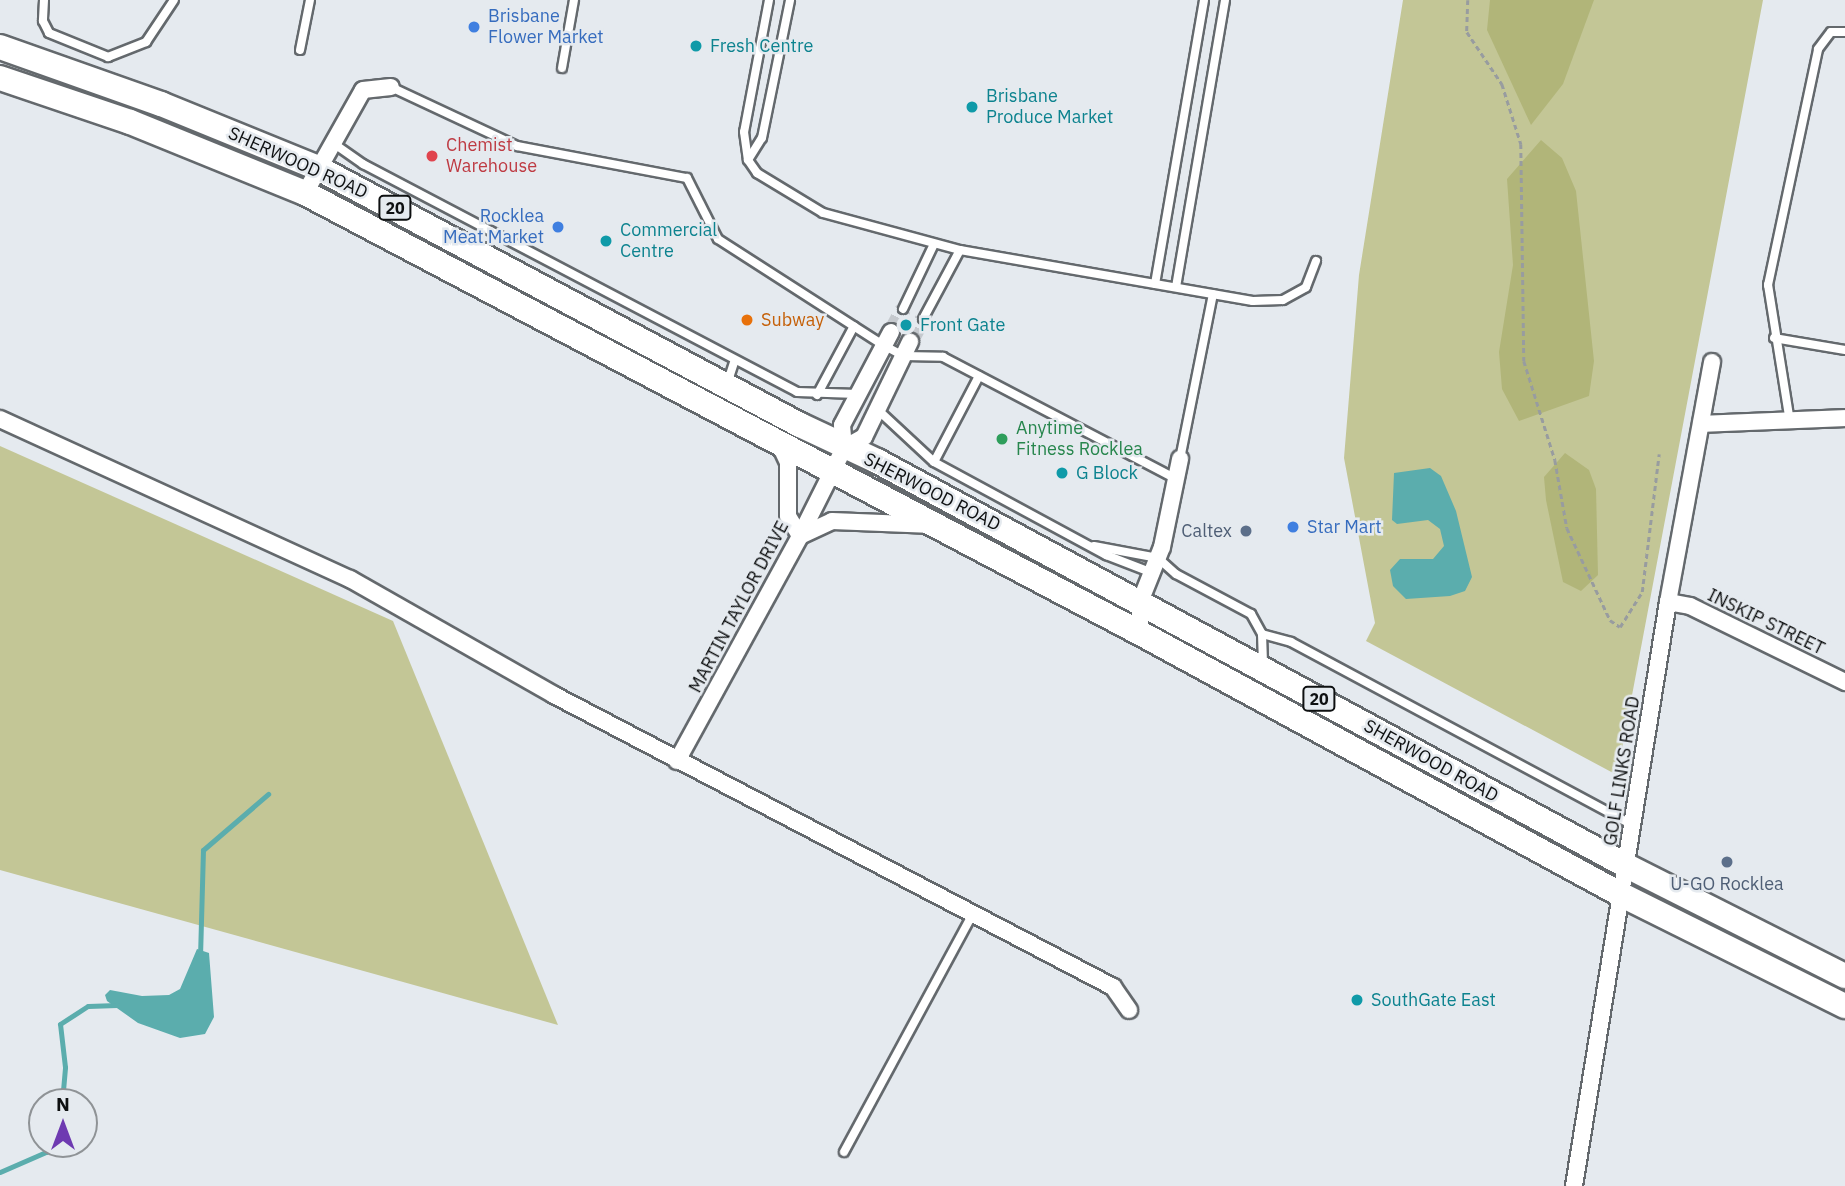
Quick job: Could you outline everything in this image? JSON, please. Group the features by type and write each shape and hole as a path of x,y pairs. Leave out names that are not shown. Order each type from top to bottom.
{"main road":[{"name":"SHERWOOD ROAD","path":"0,47 161,104 318,168 1140,602 1625,865 1845,976"},
{"name":"SHERWOOD ROAD","path":"0,78 130,122 305,193 1140,633 1620,894 1845,1006"}],"street":[{"path":"305,193 363,90 391,87"},
{"path":"887,339 842,425 844,448 864,437 907,349"},
{"name":"GOLF LINKS ROAD","path":"1574,1186 1668,602 1713,362"},
{"path":"1701,424 1845,418"},
{"path":"0,419 350,579 677,761 974,912 1113,987 1129,1010"},
{"path":"778,441 788,462 788,516 800,536 832,521 860,519 905,527 935,525"},
{"name":"MARTIN TAYLOR DRIVE","path":"677,761 800,536 844,448"},
{"path":"1140,633 1140,602 1155,565 1180,459"},
{"name":"INSKIP STREET","path":"1668,602 1690,606 1845,682"}],"lane":[{"path":"44,0 43,21 49,33 63,43 108,57 146,42 174,0"},
{"path":"300,50 310,0"},
{"path":"562,68 574,0"},
{"path":"769,0 744,132 748,160 757,173 823,214 960,250 1253,301 1283,299 1306,288 1316,261"},
{"path":"748,160 762,138 790,0"},
{"path":"1155,284 1204,0"},
{"path":"1177,288 1225,0"},
{"path":"1790,422 1774,338 1768,285 1818,49 1830,32 1845,32"},
{"path":"391,87 517,146 687,178 718,239 853,327 907,349 934,355 979,376 1176,479"},
{"path":"332,143 363,164 797,393 817,396 858,394"},
{"path":"903,309 934,244"},
{"path":"923,319 960,250"},
{"path":"1180,459 1213,294"},
{"path":"817,396 853,327"},
{"path":"1774,338 1845,350"},
{"path":"727,386 735,360"},
{"path":"934,462 979,376"},
{"path":"878,410 934,462 1094,545 1176,574 1251,614 1262,634 1265,670"},
{"path":"1094,545 1106,555 1155,565"},
{"path":"1262,634 1290,642 1633,825"},
{"path":"845,1152 974,912"}],"path":[{"path":"1468,0 1467,32 1502,85 1521,144 1524,361 1555,460 1567,528 1610,620 1620,627 1642,592 1659,454"}],"green space":[{"path":"1403,0 1763,0 1617,775 1366,641 1375,623 1344,458 1359,275"},
{"path":"1490,0 1594,0 1563,84 1531,125 1487,30"},
{"path":"1541,140 1562,158 1576,191 1594,361 1589,396 1519,421 1502,389 1499,352 1513,265 1507,179"},
{"path":"0,446 393,621 558,1025 0,870"},
{"path":"1565,453 1589,470 1596,489 1598,575 1581,591 1563,582 1546,500 1544,477"}],"water":[{"path":"1430,468 1441,476 1456,511 1472,577 1465,591 1450,596 1406,599 1393,586 1390,570 1400,559 1433,559 1444,546 1440,529 1428,520 1397,524 1392,520 1394,473"},
{"path":"197,949 209,953 214,1017 205,1034 180,1038 138,1023 107,1001 105,995 110,990 142,996 169,995 180,989"}],"waterway":[{"path":"200,957 203,850 268,794"},
{"path":"63,1088 65,1067 60,1024 88,1006 117,1005"},
{"path":"0,1172 32,1158"}],"tunnel":[{"path":"891,332 903,309"},
{"path":"910,342 923,319"}],"place":[{"name":"Brisbane Flower Market","path":"474,27"},
{"name":"Fresh Centre","path":"696,46"},
{"name":"Brisbane Produce Market","path":"972,107"},
{"name":"Chemist Warehouse","path":"432,156"},
{"name":"Rocklea Meat Market","path":"558,227"},
{"name":"Commercial Centre","path":"606,241"},
{"name":"Subway","path":"747,320"},
{"name":"Front Gate","path":"906,325"},
{"name":"Anytime Fitness Rocklea","path":"1002,439"},
{"name":"G Block","path":"1062,473"},
{"name":"Star Mart","path":"1293,527"},
{"name":"Caltex","path":"1246,531"},
{"name":"U-GO Rocklea","path":"1727,862"},
{"name":"SouthGate East","path":"1357,1000"}]}
